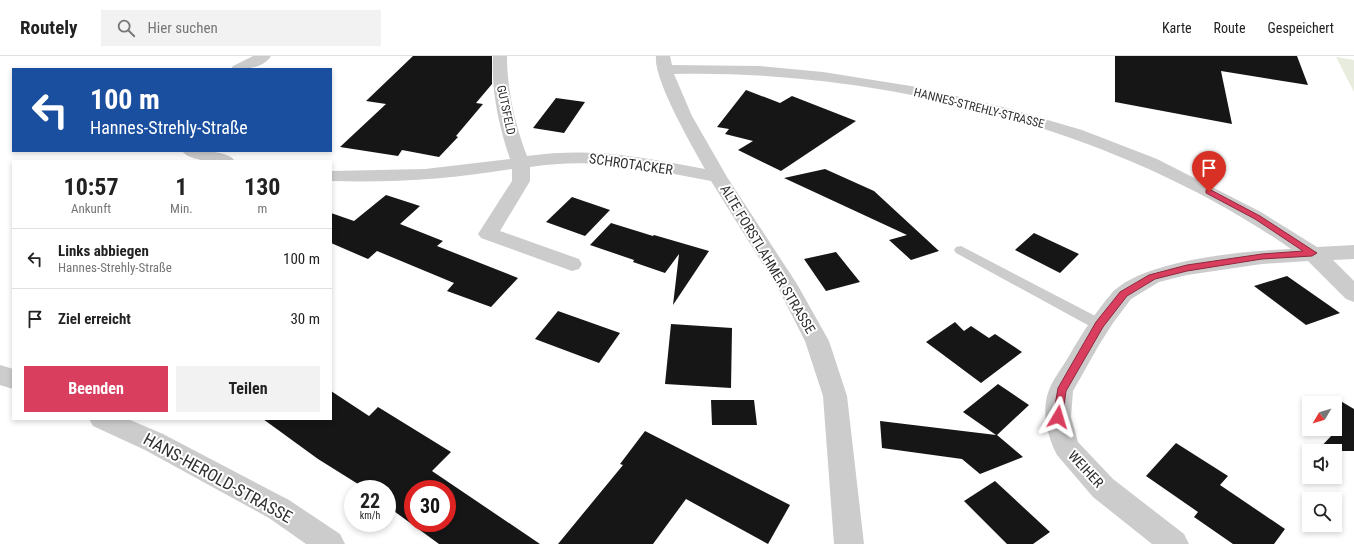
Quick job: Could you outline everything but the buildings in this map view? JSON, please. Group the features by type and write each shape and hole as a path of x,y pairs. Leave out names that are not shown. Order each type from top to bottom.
{"street":[{"path":"240,68 264,56"},
{"name":"GUTSFELD","path":"500,56 499,74 513,142 520,162"},
{"name":"ALTE FORSTLAHMER STRASSE","path":"664,63 684,116 718,177 789,289 817,341 835,396 850,544"},
{"name":"HANNES-STREHLY-STRASSE","path":"664,63 820,76 890,87 1004,111 1068,131 1129,153 1164,169 1258,218 1312,253 1354,294"},
{"path":"194,152 222,160"},
{"name":"SCHROTACKER","path":"332,176 380,177 456,172 520,162 580,157 628,160 718,177"},
{"path":"520,162 522,172 521,181 488,234 572,264"},
{"path":"1312,253 1354,252"},
{"name":"WEIHER","path":"1174,544 1103,488 1066,447 1058,417 1061,391 1100,325 1123,294 1152,277 1187,268 1255,258 1312,253"},
{"path":"0,374 12,380"},
{"name":"HANS-HEROLD-STRASSE","path":"104,420 154,442 272,506 330,544"}],"lane":[{"path":"962,250 1100,325"}],"shaded area":[{"path":"1336,57 1354,60 1354,92"}],"route":[{"path":"1058,417 1061,391 1090,340 1105,317 1123,294 1152,277 1187,268 1262,257 1312,253 1258,218 1209,192"}]}
